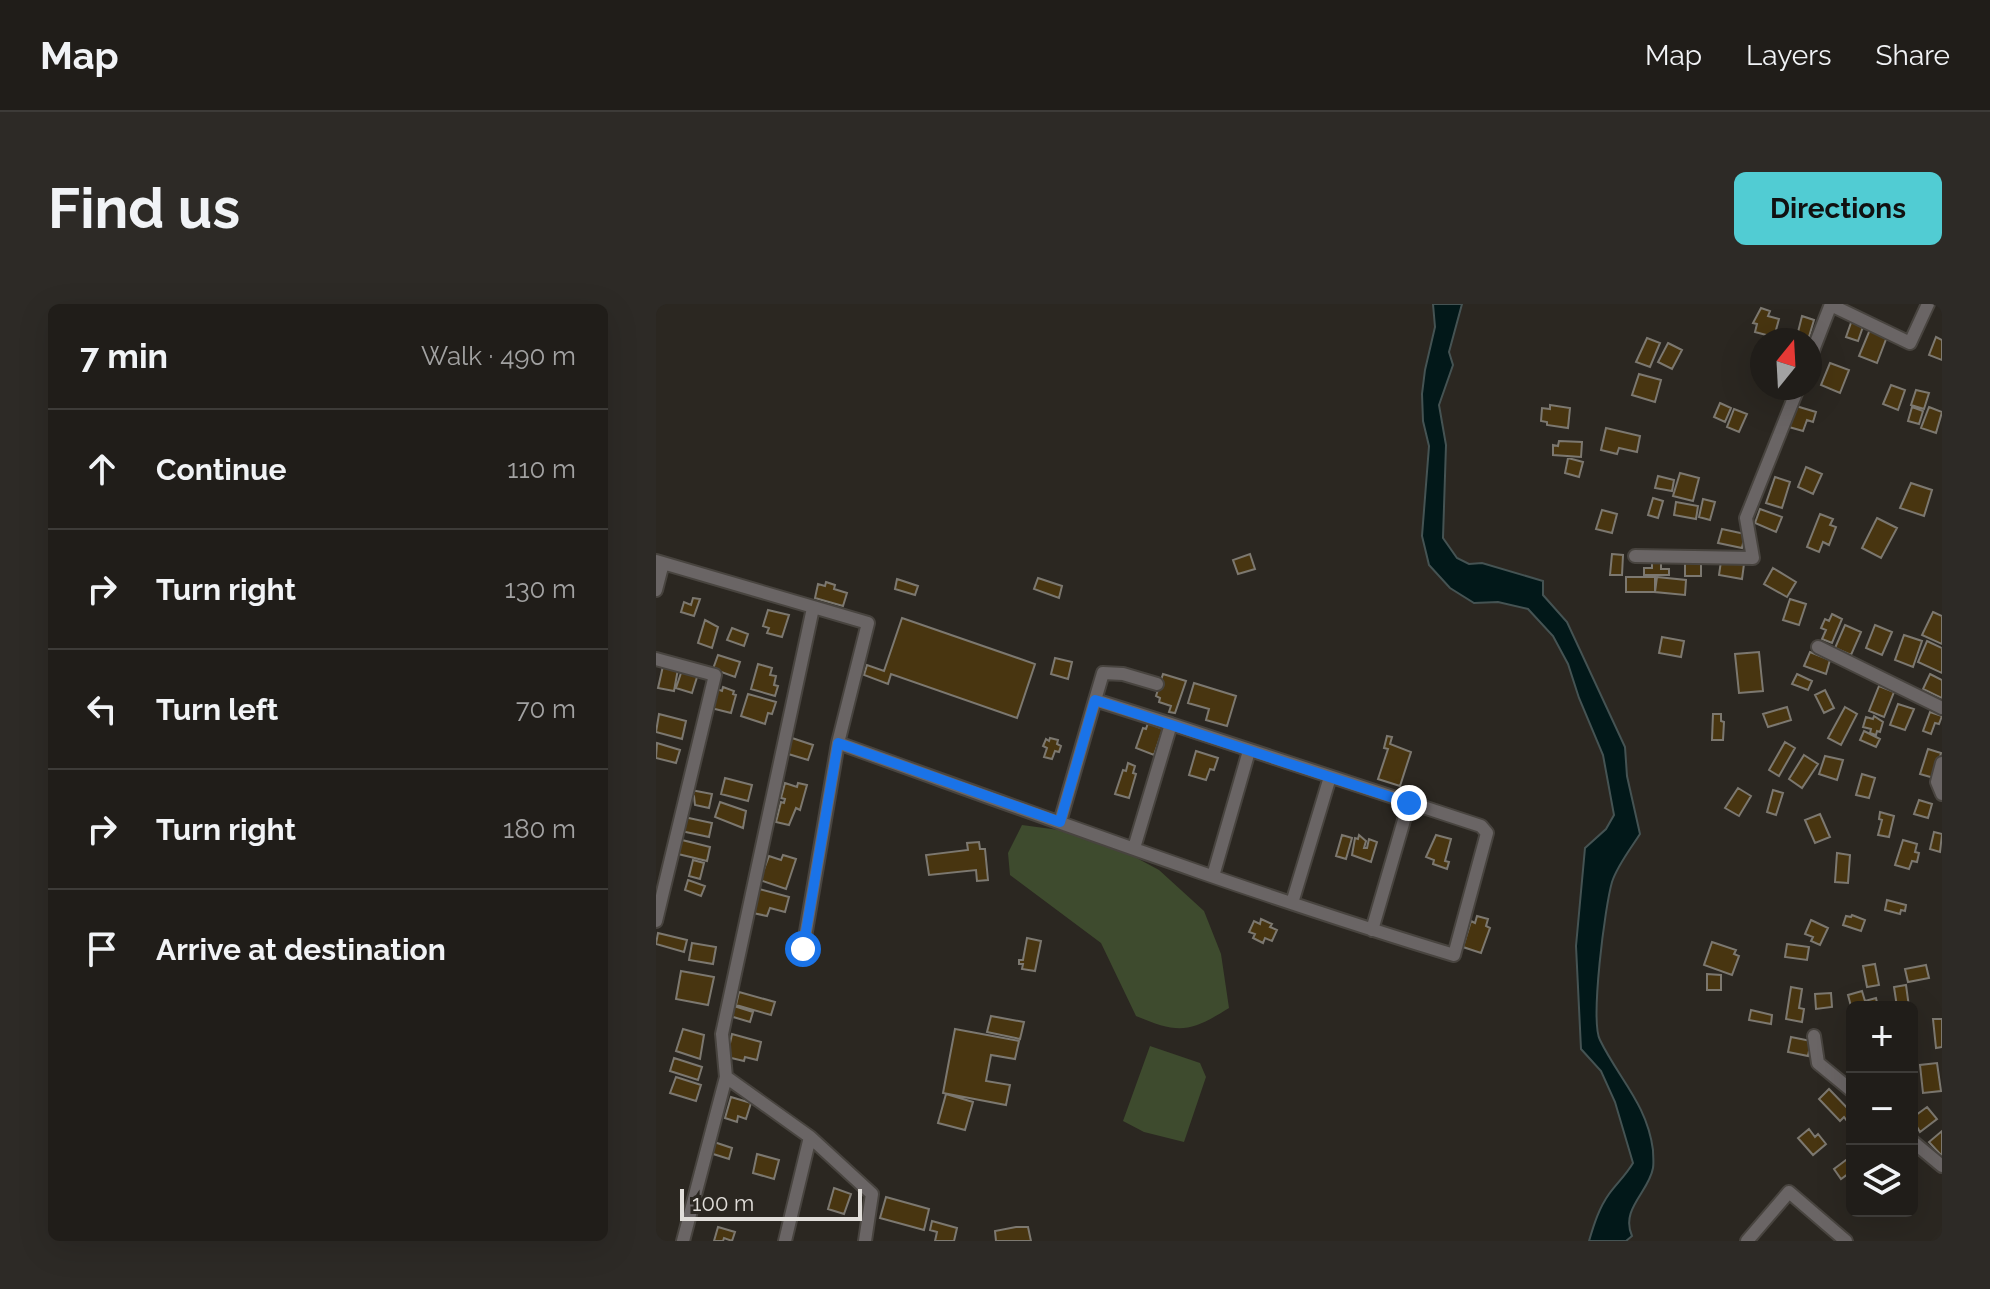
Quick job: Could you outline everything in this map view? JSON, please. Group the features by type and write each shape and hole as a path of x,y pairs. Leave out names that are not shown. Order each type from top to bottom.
{"street":[{"path":"1822,328 1831,305 1910,343 1928,304"},
{"path":"1635,556 1753,558 1746,518 1793,400"},
{"path":"656,590 660,562 868,623 838,743 803,949"},
{"path":"683,1241 726,1077 722,1034 813,608"},
{"path":"1818,647 1942,708"},
{"path":"656,659 715,675 656,921"},
{"path":"1060,822 1103,673 1123,674 1157,684"},
{"path":"838,743 1213,876 1454,955 1487,833 1481,826 1095,700"},
{"path":"1134,848 1171,724"},
{"path":"1213,876 1249,751"},
{"path":"1942,763 1937,782 1942,794"},
{"path":"1292,903 1330,777"},
{"path":"1372,930 1409,803"},
{"path":"1814,1036 1818,1063 1846,1086"},
{"path":"726,1077 810,1137 872,1194 865,1241"},
{"path":"785,1241 810,1137"},
{"path":"1917,1145 1942,1166"},
{"path":"1747,1241 1789,1192 1843,1240"}],"green space":[{"path":"1022,825 1059,830 1133,856 1159,870 1204,911 1221,954 1229,1008 1204,1022 1184,1028 1163,1026 1136,1016 1101,943 1010,875 1008,853"},
{"path":"1150,1046 1200,1063 1206,1077 1184,1142 1144,1132 1123,1121"}],"shaded area":[{"path":"1433,304 1462,304 1449,352 1453,365 1439,405 1446,445 1443,538 1457,558 1469,564 1482,563 1543,581 1543,595 1567,622 1625,747 1627,776 1640,834 1612,882 1602,938 1597,1029 1607,1054 1639,1105 1653,1150 1650,1177 1632,1209 1629,1226 1632,1236 1626,1241 1589,1241 1602,1205 1633,1163 1615,1102 1601,1071 1581,1049 1576,946 1585,848 1606,829 1614,815 1603,755 1568,664 1553,636 1528,609 1498,602 1474,603 1450,588 1429,565 1422,536 1429,446 1423,421 1422,394 1435,327"}],"building":[{"path":"1761,308 1770,311 1768,316 1779,319 1776,328 1756,328 1757,324 1753,323"},
{"path":"1802,316 1814,320 1812,328 1799,328"},
{"path":"1853,317 1865,321 1858,341 1846,337"},
{"path":"1871,327 1888,334 1877,363 1859,356"},
{"path":"1936,337 1942,340 1942,360 1929,355"},
{"path":"1647,338 1660,343 1650,367 1636,362"},
{"path":"1668,343 1682,350 1672,369 1658,362"},
{"path":"1830,363 1849,370 1840,393 1822,385"},
{"path":"1639,374 1661,380 1655,402 1632,395"},
{"path":"1891,385 1905,390 1898,410 1883,404"},
{"path":"1916,390 1929,393 1924,409 1911,405"},
{"path":"1720,403 1731,408 1725,422 1714,417"},
{"path":"1550,405 1570,408 1568,428 1541,421 1542,408 1550,409"},
{"path":"1796,406 1816,412 1813,422 1807,420 1803,431 1789,427"},
{"path":"1912,407 1923,411 1919,424 1908,421"},
{"path":"1929,407 1942,412 1936,433 1921,428"},
{"path":"1734,409 1747,414 1739,432 1727,427"},
{"path":"1606,428 1640,436 1637,452 1619,448 1617,454 1601,450"},
{"path":"1559,441 1582,442 1581,457 1553,455 1553,445 1558,446"},
{"path":"1568,458 1583,462 1579,477 1565,473"},
{"path":"1806,467 1822,474 1813,494 1798,487"},
{"path":"1680,473 1699,478 1693,501 1673,496"},
{"path":"1658,476 1674,480 1672,491 1655,488"},
{"path":"1775,477 1790,482 1782,508 1766,503"},
{"path":"1911,483 1932,490 1924,516 1900,508"},
{"path":"1653,498 1663,501 1658,518 1648,515"},
{"path":"1703,499 1715,502 1710,520 1699,517"},
{"path":"1676,502 1698,506 1696,519 1674,515"},
{"path":"1760,509 1782,517 1776,532 1755,523"},
{"path":"1602,510 1617,514 1612,533 1596,529"},
{"path":"1820,514 1833,519 1830,525 1836,527 1829,545 1823,542 1819,552 1807,547"},
{"path":"1877,518 1897,528 1881,558 1862,548"},
{"path":"1722,529 1745,534 1742,548 1718,543"},
{"path":"1250,554 1255,569 1238,574 1233,560"},
{"path":"1612,554 1623,555 1622,575 1610,575"},
{"path":"1685,559 1701,559 1701,576 1685,576"},
{"path":"1721,561 1744,564 1742,579 1719,575"},
{"path":"1652,562 1661,562 1661,569 1669,569 1669,575 1644,575 1644,568 1652,568"},
{"path":"1773,568 1796,582 1787,597 1764,584"},
{"path":"1626,577 1655,577 1655,592 1626,592"},
{"path":"1657,577 1686,580 1685,595 1655,592"},
{"path":"1038,578 1062,586 1059,598 1034,589"},
{"path":"897,579 918,586 915,595 895,589"},
{"path":"826,582 835,585 834,589 847,593 843,606 815,598 818,584 825,586"},
{"path":"693,598 700,599 694,616 681,612 684,602 691,605"},
{"path":"1790,599 1806,604 1799,625 1783,620"},
{"path":"768,610 789,615 782,637 767,633 769,628 763,626"},
{"path":"1933,612 1942,616 1942,644 1922,635"},
{"path":"1832,614 1842,619 1832,643 1822,639 1826,630 1821,628 1825,619 1829,621"},
{"path":"902,618 1035,664 1017,718 891,674 888,684 864,675 867,665 884,671"},
{"path":"705,620 718,627 712,648 698,643"},
{"path":"1845,625 1861,632 1851,655 1835,648"},
{"path":"1875,625 1892,632 1882,655 1866,648"},
{"path":"732,628 748,634 744,646 727,640"},
{"path":"1904,635 1922,641 1913,667 1895,660"},
{"path":"1662,637 1684,641 1681,657 1659,653"},
{"path":"1927,641 1942,648 1942,673 1918,662"},
{"path":"1759,652 1763,691 1739,693 1735,654"},
{"path":"1810,652 1830,660 1826,674 1804,666"},
{"path":"718,655 740,662 735,677 713,669"},
{"path":"1055,658 1072,662 1068,679 1051,674"},
{"path":"758,664 772,668 770,675 776,676 774,685 778,686 775,696 751,689"},
{"path":"663,666 678,669 674,691 658,688"},
{"path":"682,670 698,674 692,693 676,688"},
{"path":"1163,674 1186,681 1175,713 1169,712 1171,706 1159,702 1160,698 1156,696"},
{"path":"1797,674 1812,681 1808,690 1792,684"},
{"path":"1930,674 1942,680 1942,698 1923,689"},
{"path":"1194,683 1236,696 1227,726 1206,720 1209,709 1188,703"},
{"path":"1879,686 1894,692 1884,717 1869,711"},
{"path":"723,687 736,695 731,713 711,708 717,689 722,691"},
{"path":"1825,690 1834,708 1824,713 1815,695"},
{"path":"748,694 776,702 765,724 741,716"},
{"path":"1898,704 1914,709 1905,730 1890,725"},
{"path":"1787,707 1791,720 1768,727 1763,714"},
{"path":"1845,707 1857,714 1841,745 1828,738"},
{"path":"1930,712 1942,716 1931,734 1923,731"},
{"path":"659,714 686,721 682,739 656,732"},
{"path":"1713,714 1721,714 1723,740 1712,740"},
{"path":"1874,716 1883,722 1876,735 1870,733 1871,729 1863,727 1866,717 1873,719"},
{"path":"1148,723 1163,729 1154,755 1136,748"},
{"path":"1864,731 1880,739 1876,747 1860,740"},
{"path":"1387,736 1392,737 1390,744 1411,752 1400,786 1378,779 1388,749 1384,748"},
{"path":"789,737 813,745 808,760 785,753"},
{"path":"1050,738 1058,740 1057,744 1061,746 1052,759 1044,757 1047,748 1043,746"},
{"path":"1785,742 1795,748 1779,776 1769,770"},
{"path":"657,743 680,750 676,763 656,758"},
{"path":"1928,749 1941,753 1934,778 1920,774"},
{"path":"1196,751 1218,758 1206,780 1189,775"},
{"path":"1804,755 1818,764 1802,788 1789,779"},
{"path":"1825,756 1843,760 1837,780 1819,774"},
{"path":"1128,763 1135,766 1133,773 1136,774 1129,798 1115,794"},
{"path":"1862,774 1875,778 1869,798 1856,795"},
{"path":"725,778 752,785 748,801 721,794"},
{"path":"785,783 797,787 798,783 807,785 800,810 796,808 789,825 776,822 781,802 784,803 785,799 781,798"},
{"path":"1738,788 1751,796 1739,816 1725,808"},
{"path":"691,790 712,794 709,808 695,805"},
{"path":"1773,790 1783,793 1776,815 1767,812"},
{"path":"1919,800 1932,804 1928,818 1914,814"},
{"path":"720,802 746,811 743,828 715,817"},
{"path":"1880,812 1894,816 1889,837 1878,835 1882,820 1879,819"},
{"path":"1820,814 1830,837 1815,843 1805,820"},
{"path":"684,817 712,823 709,837 681,831"},
{"path":"1934,832 1942,834 1940,852 1930,849"},
{"path":"1342,835 1352,838 1346,859 1336,856"},
{"path":"1359,835 1366,841 1364,848 1367,848 1369,839 1377,842 1371,862 1352,855 1355,838 1358,839"},
{"path":"1436,835 1451,839 1445,861 1449,862 1447,869 1433,864 1434,860 1426,857"},
{"path":"682,840 710,847 707,861 678,854"},
{"path":"1903,840 1917,844 1915,852 1919,853 1917,862 1912,861 1909,869 1895,865"},
{"path":"979,842 980,849 985,849 988,880 977,881 976,870 929,875 926,855 968,850 967,843"},
{"path":"1837,853 1850,855 1848,883 1835,882"},
{"path":"783,855 796,859 786,889 760,880 769,856 781,860"},
{"path":"693,860 704,863 700,879 689,876"},
{"path":"688,880 705,886 701,896 685,890"},
{"path":"759,889 789,897 785,912 770,908 767,916 753,913"},
{"path":"1887,900 1906,905 1905,911 1901,910 1900,914 1885,910"},
{"path":"1477,916 1488,919 1486,926 1490,928 1481,953 1463,947 1471,921 1475,923"},
{"path":"1846,916 1865,920 1861,931 1843,925"},
{"path":"1261,919 1277,930 1272,941 1265,938 1263,943 1249,932 1254,921 1260,924"},
{"path":"1811,920 1828,928 1820,945 1805,934"},
{"path":"658,933 687,940 684,952 656,944"},
{"path":"1027,938 1041,941 1035,971 1022,969 1023,964 1019,964 1019,960 1023,960"},
{"path":"1712,942 1736,950 1734,954 1739,956 1732,975 1704,965"},
{"path":"692,943 716,947 713,964 689,960"},
{"path":"1787,944 1809,947 1807,960 1785,957"},
{"path":"1875,964 1879,985 1867,987 1863,966"},
{"path":"1926,965 1929,978 1908,982 1905,969"},
{"path":"681,971 714,977 708,1005 676,999"},
{"path":"1707,974 1721,975 1721,990 1707,990"},
{"path":"1906,985 1908,1001 1896,1001 1894,987"},
{"path":"1791,987 1802,989 1799,1008 1804,1009 1802,1022 1786,1019"},
{"path":"1862,991 1865,1001 1850,1001 1848,995"},
{"path":"739,992 775,1002 771,1015 736,1005"},
{"path":"1831,993 1832,1007 1816,1009 1815,994"},
{"path":"734,1006 753,1012 750,1022 730,1016"},
{"path":"1751,1010 1772,1015 1771,1024 1749,1020"},
{"path":"991,1016 1024,1022 1020,1039 987,1032"},
{"path":"1933,1019 1942,1019 1942,1047 1936,1048"},
{"path":"683,1029 704,1035 700,1059 676,1051"},
{"path":"955,1029 1019,1041 1015,1059 991,1055 986,1081 1010,1085 1006,1105 943,1093"},
{"path":"732,1034 761,1042 757,1060 727,1057"},
{"path":"1791,1037 1811,1041 1808,1056 1788,1052"},
{"path":"674,1058 702,1067 698,1080 670,1071"},
{"path":"1937,1063 1941,1091 1923,1093 1920,1065"},
{"path":"676,1077 701,1085 696,1101 670,1093"},
{"path":"1829,1089 1846,1107 1846,1120 1844,1117 1840,1121 1819,1099"},
{"path":"946,1094 973,1102 965,1130 938,1123"},
{"path":"731,1097 751,1103 746,1119 738,1116 737,1122 725,1118"},
{"path":"1927,1107 1937,1119 1920,1132 1918,1114"},
{"path":"1809,1129 1826,1144 1813,1155 1798,1138"},
{"path":"1942,1131 1942,1156 1929,1142"},
{"path":"714,1142 732,1148 729,1159 710,1153"},
{"path":"757,1154 779,1160 774,1179 753,1173"},
{"path":"1846,1160 1846,1175 1841,1179 1834,1169"},
{"path":"834,1188 851,1194 844,1214 828,1209"},
{"path":"886,1197 929,1209 924,1230 880,1218"},
{"path":"932,1221 957,1228 954,1241 935,1241 937,1232 930,1230"},
{"path":"718,1227 735,1232 732,1241 724,1238 723,1241 714,1241"},
{"path":"1028,1227 1031,1241 996,1241 995,1231"}],"route":[{"path":"803,949 838,743 1060,822 1095,700 1409,803"}]}
